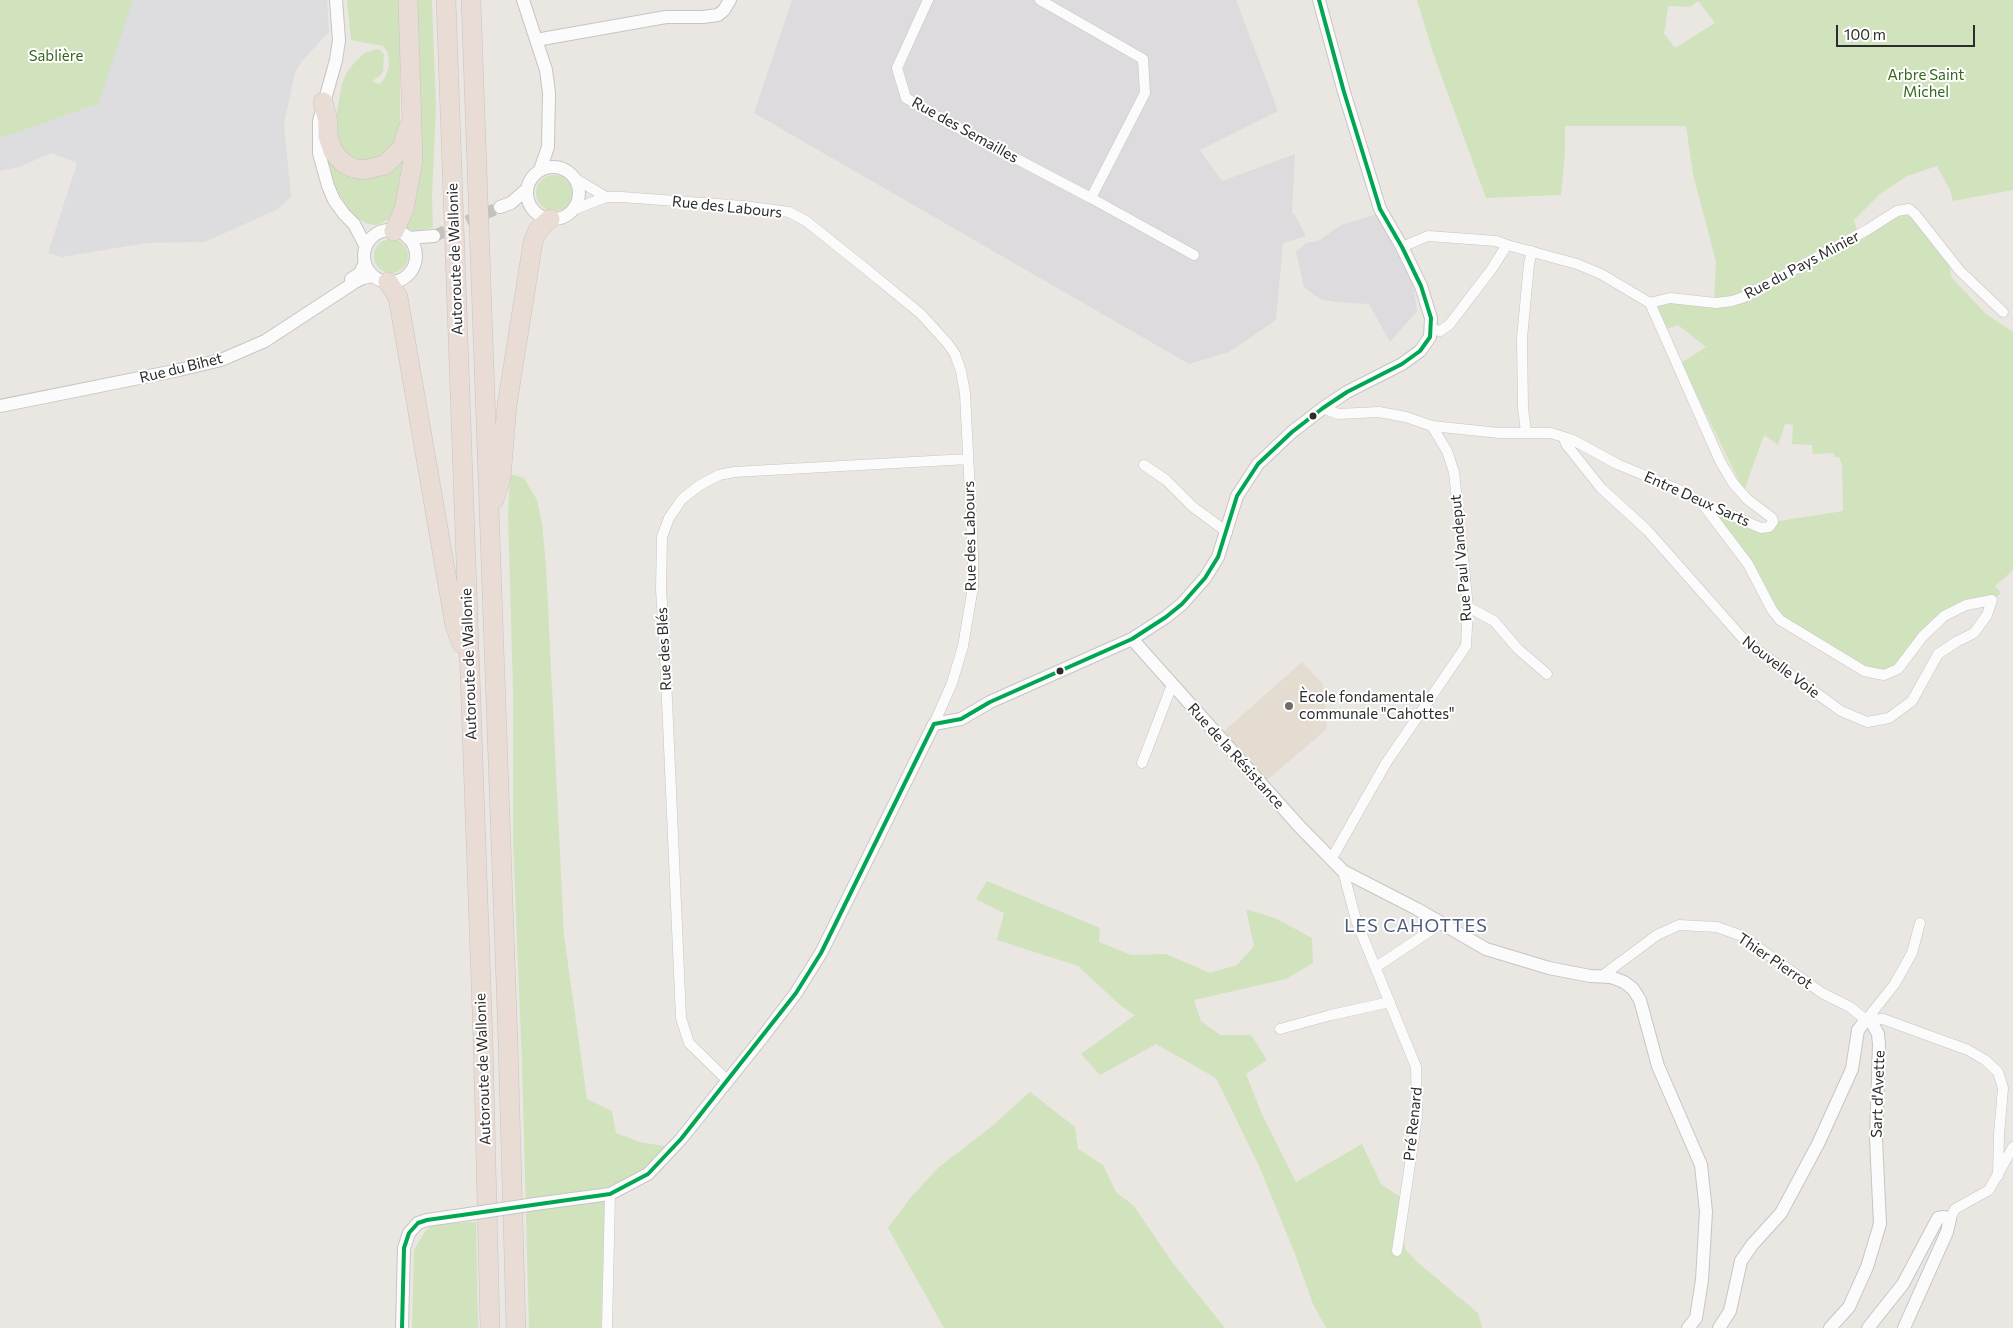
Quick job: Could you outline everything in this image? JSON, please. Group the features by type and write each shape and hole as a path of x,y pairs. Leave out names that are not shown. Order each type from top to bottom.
{"highway":[{"path":"395,233 409,191 413,160 408,0"},
{"name":"Autoroute de Wallonie","path":"446,0 490,1328"},
{"name":"Autoroute de Wallonie","path":"471,0 516,1328"},
{"path":"323,102 328,121 328,136 336,157 353,168 363,170 384,165 402,148 412,112"},
{"path":"489,518 501,478 507,405 533,242 538,230 550,219"},
{"path":"381,279 398,296 455,626 469,663"}],"street":[{"path":"336,0 339,40 336,60 323,102 318,138 322,170 334,200 354,224 366,247"},
{"path":"523,0 546,70 549,93 548,147 540,170 530,182 527,190 530,205 536,212 550,219 567,216 573,210 580,195 576,179 564,168 548,147"},
{"path":"536,40 666,17 702,18 718,16 730,0"},
{"name":"Rue des Semailles","path":"928,0 897,68 906,98 943,120 1194,255"},
{"path":"1040,0 1143,59 1145,92 1091,198"},
{"path":"934,724 961,719 990,702 1132,639 1182,604 1205,578 1218,557 1237,496 1258,464 1292,432 1323,408 1347,392 1402,364 1420,350 1430,337 1431,318 1421,286 1402,247 1380,209 1318,0"},
{"path":"540,170 556,166 564,168"},
{"name":"Rue des Labours","path":"576,179 606,197"},
{"path":"527,190 506,205 530,205"},
{"name":"Rue des Labours","path":"402,1328 404,1248 408,1233 418,1223 427,1220 610,1194 648,1174 681,1139 796,993 821,953 934,724 955,674 964,639 973,587 965,393 955,354 921,314 806,221 789,212 762,207 606,197 573,210"},
{"name":"Rue du Pays Minier","path":"1650,303 1670,298 1716,303 1744,297 1868,230 1897,211 1909,209 1960,271 2003,312"},
{"path":"354,224 395,233 413,244 416,252"},
{"path":"381,279 365,263 366,247 372,238 395,233"},
{"name":"Rue du Bihet","path":"0,406 221,360 265,341 355,282 364,278 397,281 406,277 412,270 416,252 434,236 395,233"},
{"path":"1402,247 1428,236 1496,241 1577,264 1601,274 1650,303"},
{"path":"1430,329 1440,331 1449,325 1491,270 1507,245"},
{"path":"1526,432 1523,408 1522,338 1532,250"},
{"name":"Rue du Bihet","path":"0,399 219,353 262,334 353,278 360,273 365,263"},
{"name":"Entre Deux Sarts","path":"1432,426 1499,433 1551,433 1573,440 1617,464 1675,488 1701,502 1761,528 1769,527 1773,522 1772,518 1747,500 1733,483 1720,461 1650,303"},
{"path":"1323,408 1338,414 1379,412 1406,417 1432,426"},
{"name":"Rue Paul Vandeput","path":"1332,858 1386,763 1466,646 1468,608 1454,472 1447,451 1432,426"},
{"name":"Nouvelle Voie","path":"1564,438 1566,444 1601,488 1647,530 1746,642 1841,711 1867,722 1889,718 1912,701 1938,654 1974,633 1987,615 1992,600 1966,605 1944,616 1923,636 1898,669 1884,676 1864,671 1780,620 1772,610 1748,564 1701,502"},
{"name":"Rue des Blés","path":"728,1081 689,1043 681,1018 661,590 662,537 669,518 682,499 700,485 719,475 734,472 968,459"},
{"path":"1143,467 1166,480 1193,507 1227,532"},
{"path":"1468,608 1494,621 1518,649 1547,674"},
{"name":"Rue de la Résistance","path":"1132,639 1299,826 1343,871"},
{"path":"1142,763 1172,685"},
{"path":"1343,871 1442,923 1486,949 1549,968 1611,977 1624,982 1633,989 1640,1000 1658,1066 1701,1165 1706,1212 1702,1280 1696,1318 1688,1328"},
{"name":"Pré Renard","path":"1343,871 1356,920 1416,1067 1416,1117 1397,1251"},
{"path":"1376,967 1442,923"},
{"path":"1866,1020 1894,984 1912,954 1920,923"},
{"name":"Thier Pierrot","path":"1602,976 1657,935 1679,925 1718,927 1742,936 1822,993 1850,1007 1866,1020"},
{"path":"1280,1029 1331,1014 1390,1002"},
{"path":"1866,1020 1884,1019 1968,1050 1986,1060 1998,1072 2003,1088 1998,1176"},
{"name":"Sart d'Avette","path":"1719,1328 1730,1311 1741,1261 1752,1245 1781,1213 1818,1144 1852,1069 1858,1030 1866,1020 1872,1023 1878,1034 1879,1044 1876,1139 1880,1224 1867,1267 1849,1307 1830,1328"},
{"path":"1904,1328 1947,1232 1955,1209 1989,1190 2013,1148"},
{"path":"607,1328 610,1194"},
{"path":"1868,1328 1903,1284 1938,1218 1950,1219"}],"shaded area":[{"path":"0,0 327,0 329,32 302,61 295,73 284,124 291,197 278,209 205,242 147,243 62,257 48,253 77,163 51,153 19,167 0,171"},
{"path":"792,0 1236,0 1278,111 1200,150 1222,181 1295,154 1292,213 1295,215 1306,236 1283,243 1276,320 1229,352 1189,364 754,113"},
{"path":"1377,214 1413,285 1417,311 1390,342 1369,304 1320,299 1304,287 1296,252 1306,243 1318,241 1341,225"},
{"name":"Ècole fondamentale communale \"Cahottes\"","path":"1302,662 1323,684 1327,729 1266,781 1222,733"}],"green space":[{"name":"Sablière","path":"0,0 133,0 98,104 0,138"},
{"path":"347,0 400,0 400,135 381,161 348,161 333,132 342,84 347,72 355,62 363,54 379,49 384,54 383,71 380,76 372,81 380,84 385,78 389,66 388,53 383,46 351,40"},
{"path":"413,0 432,0 436,106 432,197 433,228 414,231 405,228"},
{"name":"Arbre Saint Michel","path":"1417,0 2013,0 2013,190 1953,201 1950,190 1937,166 1907,176 1880,194 1854,220 1858,235 1909,209 1948,257 1951,277 1986,314 2013,332 2013,570 1995,586 2001,593 1992,600 1944,616 1898,669 1864,671 1780,620 1748,564 1707,511 1761,528 1773,522 1843,511 1842,465 1839,457 1834,457 1834,453 1813,454 1812,445 1792,444 1793,425 1785,424 1778,445 1764,435 1744,491 1681,363 1706,347 1678,325 1666,329 1654,308 1658,302 1714,303 1716,262 1693,174 1686,126 1565,126 1565,153 1561,195 1486,198 1433,53","holes":["1698,1 1715,23 1675,48 1663,32 1668,6 1690,7"]},
{"path":"326,151 344,169 405,154 397,206 390,218 377,225 368,224 358,219 346,206 337,190 329,172"},
{"path":"554,175 561,176 567,180 571,186 571,200 567,206 561,210 554,211 547,210 541,206 537,200 536,193 537,186 541,180 547,176"},
{"path":"391,239 398,240 403,244 407,249 407,263 403,268 398,272 391,273 384,272 379,268 375,263 374,256 375,249 379,244 384,240"},
{"path":"510,474 524,478 537,500 542,523 546,565 564,936 587,1099 612,1111 616,1133 640,1142 681,1149 655,1177 605,1204 601,1328 529,1328 522,1064 513,841 513,690 508,514"},
{"path":"987,881 1100,928 1099,942 1131,955 1166,954 1210,973 1237,965 1254,946 1246,909 1277,919 1312,938 1313,963 1286,979 1194,1000 1201,1021 1220,1035 1251,1035 1267,1060 1246,1074 1261,1112 1296,1182 1362,1144 1381,1184 1409,1203 1403,1230 1405,1249 1417,1262 1478,1313 1482,1328 1326,1328 1313,1304 1260,1168 1216,1078 1156,1044 1100,1075 1081,1054 1135,1015 1121,1006 1078,966 997,940 1004,913 976,899"},
{"path":"1030,1092 1075,1127 1078,1149 1103,1165 1116,1192 1134,1206 1172,1262 1225,1328 944,1328 888,1228 911,1197 939,1167 991,1127"},
{"path":"476,1222 478,1328 412,1328 414,1250 425,1231 435,1224"}],"tunnel":[{"path":"434,236 500,207"}],"transit line":[{"path":"934,724 961,719 990,702 1132,639 1166,617 1182,604 1205,578 1218,557 1237,496 1258,464 1292,432 1323,408 1347,392 1402,364 1420,351 1430,337 1431,318 1421,286 1402,247 1380,209 1344,92 1319,0"},
{"path":"402,1328 404,1248 409,1233 418,1223 427,1220 610,1194 648,1174 681,1139 796,993 821,953 934,724"}],"place":[{"name":"Ècole fondamentale communale \"Cahottes\"","path":"1289,706"}],"district":[{"name":"LES CAHOTTES","path":"1416,926"}]}
